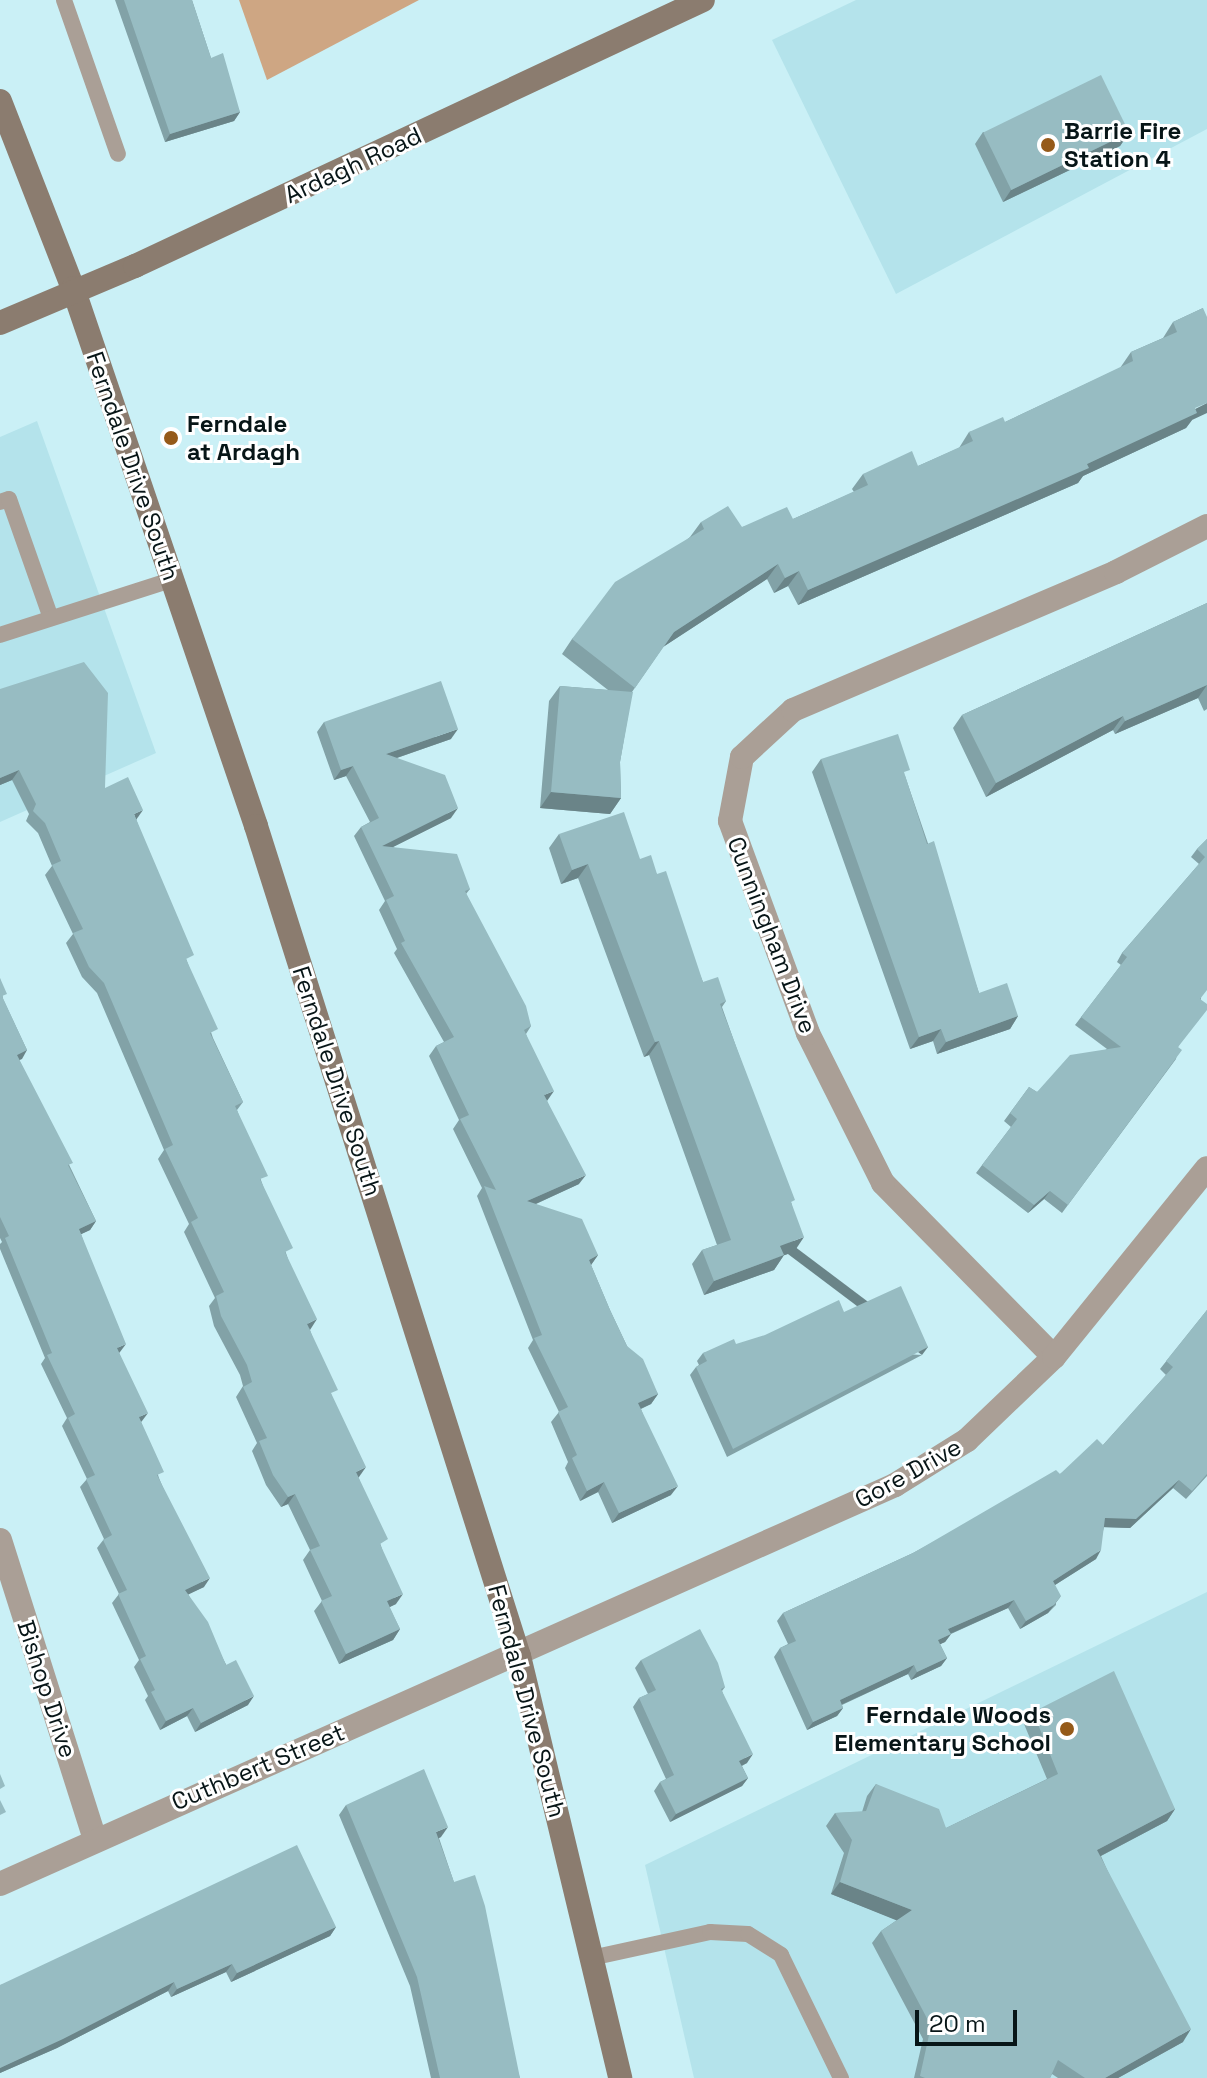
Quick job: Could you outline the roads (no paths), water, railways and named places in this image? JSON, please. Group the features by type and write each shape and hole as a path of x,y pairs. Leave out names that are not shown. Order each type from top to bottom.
{"main road":[{"name":"Ardagh Road","path":"0,323 73,288 149,260 703,0"},
{"name":"Ferndale Drive South","path":"0,101 73,288 256,826 519,1656 620,2078"}],"street":[{"name":"Cunningham Drive","path":"1054,1357 883,1183 808,1033 730,821 742,757 793,710 1116,572 1207,526"},
{"name":"Gore Drive","path":"519,1656 895,1485 967,1440 1054,1357 1207,1168"},
{"name":"Bishop Drive","path":"0,1540 94,1837"},
{"name":"Cuthbert Street","path":"0,1884 94,1837 519,1656"}],"lane":[{"path":"64,0 118,154"},
{"path":"0,502 9,499 51,618"},
{"path":"0,635 171,580"},
{"path":"591,1958 710,1932 748,1934 781,1955 841,2078"}],"place":[{"name":"Barrie Fire Station 4","path":"1048,145"},
{"name":"Ferndale at Ardagh","path":"171,438"},
{"name":"Ferndale Woods Elementary School","path":"1067,1729"}]}
